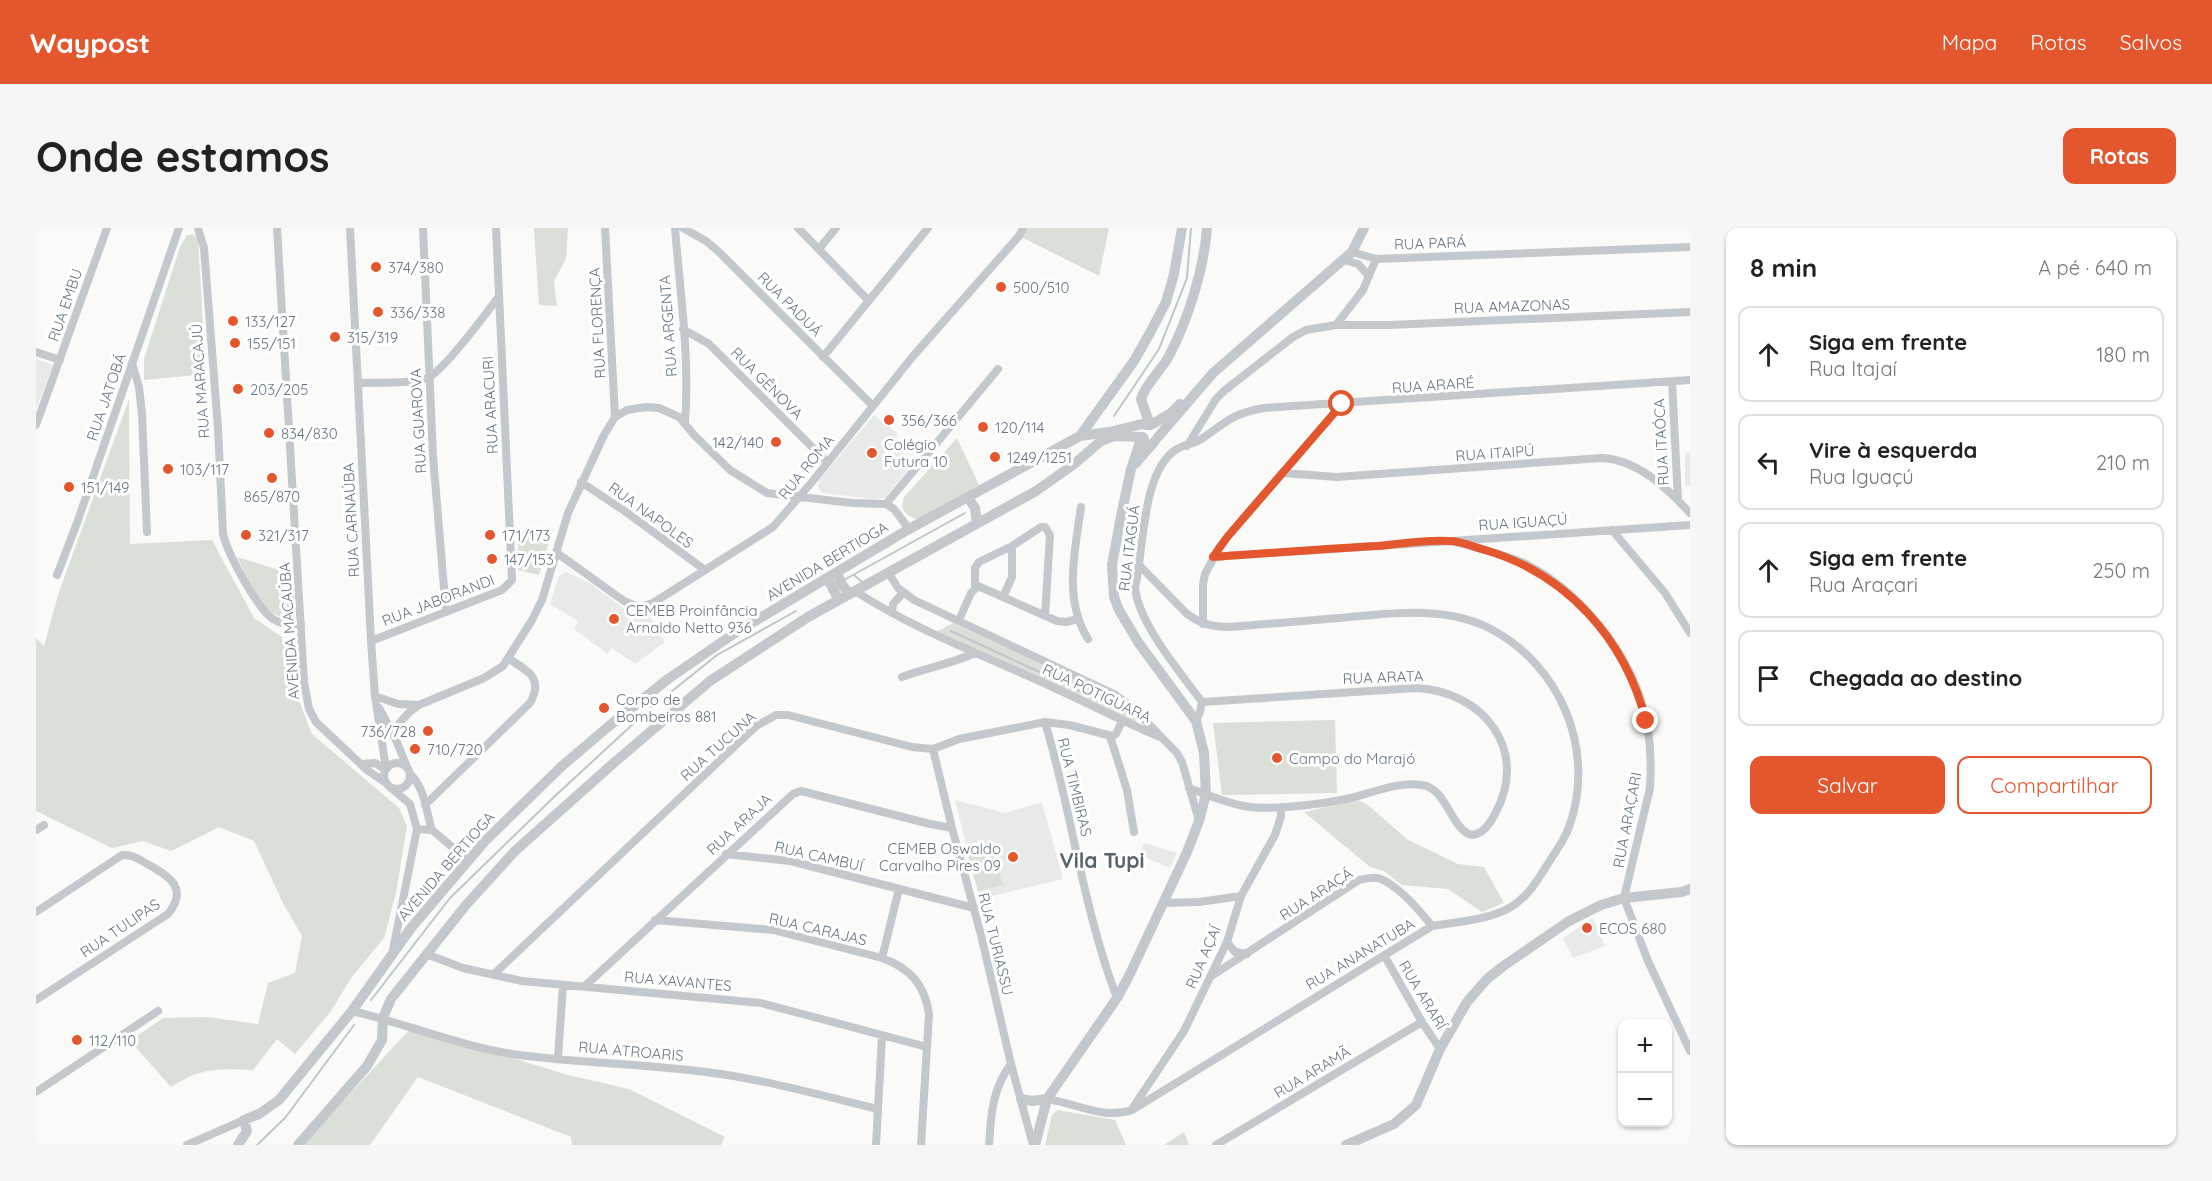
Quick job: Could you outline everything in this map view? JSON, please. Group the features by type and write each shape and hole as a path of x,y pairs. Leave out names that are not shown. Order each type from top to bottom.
{"street":[{"name":"RUA EMBU","path":"36,425 106,228"},
{"name":"RUA JATOBÁ","path":"57,574 179,228"},
{"name":"RUA MARACAJÚ","path":"198,228 204,248 218,428 223,534 231,556 264,612 284,624 301,624"},
{"name":"AVENIDA MACAÚBA","path":"278,228 304,682 309,709 316,722 410,804 417,830"},
{"name":"RUA CARNAÚBA","path":"350,228 371,641 386,769"},
{"name":"RUA GUAROVA","path":"423,228 433,456 446,612"},
{"name":"RUA ARACURI","path":"495,228 512,580"},
{"name":"RUA FLORENÇA","path":"605,228 615,417"},
{"name":"RUA ARGENTA","path":"675,228 683,329 685,422"},
{"name":"RUA PADUÁ","path":"682,228 706,241 873,406"},
{"path":"798,228 869,301"},
{"path":"819,249 836,228"},
{"path":"824,357 928,228"},
{"name":"RUA ROMA","path":"556,553 624,601 638,606 653,603 773,527 914,355 1019,236 1023,228"},
{"name":"AVENIDA BERTIOGA","path":"244,1120 259,1114 279,1100 352,1011 392,954 485,841 562,766 645,697 706,651 832,575 909,529 1080,436 1134,361 1152,331 1166,302 1174,274 1182,228"},
{"path":"1150,425 1141,399 1176,340 1203,260 1208,228"},
{"path":"1150,439 1142,431 1171,413 1198,385 1349,256 1364,228"},
{"name":"RUA PARÁ","path":"1349,256 1376,259 1690,247"},
{"path":"1349,256 1369,276"},
{"path":"1336,325 1363,290 1376,259"},
{"path":"358,383 416,380 429,377 437,371 498,299"},
{"name":"RUA AMAZONAS","path":"1187,446 1216,399 1293,337 1306,330 1336,325 1390,325 1690,312"},
{"name":"RUA GÊNOVA","path":"683,329 709,344 827,462"},
{"path":"36,352 60,360"},
{"path":"132,362 139,387 142,414 147,532"},
{"path":"886,504 998,369"},
{"path":"1034,1145 1047,1099 1117,998 1163,903 1199,821 1206,794 1204,753 1196,721 1138,642 1119,610 1114,597 1113,565 1131,469 1139,445 1150,439 1213,373"},
{"name":"RUA ARARÉ","path":"1187,446 1200,440 1231,417 1264,408 1690,380"},
{"name":"RUA ITAÓCA","path":"1672,381 1678,500"},
{"path":"1203,624 1203,584 1213,557 1228,536 1342,404"},
{"path":"394,735 399,724 409,712 419,705 496,672 509,659 542,600 568,513 581,482 615,417 627,410 646,407 672,413 685,422 695,436 730,470 767,493 852,503 886,504 894,509 909,529"},
{"path":"1080,436 1109,432 1136,424 1150,425"},
{"path":"298,1145 367,1066 382,1040 383,1018 391,999 481,887 515,851 684,702 710,681 847,595 1055,479 1094,446 1114,436 1150,439"},
{"name":"RUA ITAGUÁ","path":"1187,446 1177,449 1162,465 1155,478 1147,507 1136,588 1140,610 1202,702"},
{"name":"RUA ITAIPÚ","path":"1283,473 1337,477 1602,458 1616,459 1639,469 1678,500 1690,513"},
{"name":"RUA NAPOLES","path":"581,482 705,570"},
{"path":"968,498 975,508 977,523"},
{"path":"1081,507 1073,578 1078,619 1088,639"},
{"name":"RUA IGUAÇÚ","path":"1213,557 1690,525"},
{"path":"958,620 975,587 976,565 1041,527 1048,530 1045,616"},
{"path":"1612,530 1665,593 1690,633"},
{"path":"1504,536 1500,546 1505,556"},
{"name":"RUA ARAÇARI","path":"1451,541 1505,556 1546,577 1582,606 1600,626 1623,662 1640,698 1650,744 1650,788 1624,898"},
{"path":"1003,597 1012,577 1011,546"},
{"path":"1140,566 1186,613 1203,624"},
{"name":"RUA POTIGUARA","path":"888,572 903,593 1114,694 1131,706 1163,739"},
{"path":"832,575 847,595"},
{"name":"RUA JABORANDI","path":"371,641 502,590 512,580"},
{"path":"975,587 981,586 1061,622 1078,619"},
{"path":"892,613 893,604 903,593"},
{"name":"RUA POTIGUARA","path":"847,595 892,613 1049,685 1122,722 1163,739"},
{"name":"RUA ANANATUBA","path":"1047,1099 1105,1113 1120,1114 1132,1110 1432,926 1486,916 1512,906 1540,878 1569,828 1580,775 1571,722 1555,688 1542,670 1506,639 1486,627 1444,614 1400,614 1230,627 1203,624"},
{"path":"902,677 957,662 975,653"},
{"path":"425,805 530,703 536,685 534,678 509,659"},
{"name":"RUA ARATA","path":"1189,788 1230,803 1249,807 1281,807 1346,799 1398,785 1425,785 1430,787 1442,800 1469,835 1477,834 1490,823 1499,808 1505,790 1506,772 1502,742 1492,724 1464,700 1435,689 1309,694 1202,702"},
{"path":"376,699 398,704 419,705"},
{"path":"376,699 394,735 408,771 405,786 396,789 389,785 384,777 386,769 396,763 408,771 416,779 432,830 469,861"},
{"path":"1196,721 1202,702"},
{"name":"RUA TUCUNA","path":"493,975 756,726 776,715 801,717 912,747 933,749 959,739 1045,722 1069,725 1110,736"},
{"name":"RUA TIMBIRAS","path":"1045,722 1059,771 1091,913 1117,998"},
{"path":"1122,722 1116,734 1110,736 1127,790 1134,832"},
{"path":"1163,739 1177,753 1182,762 1199,821"},
{"name":"RUA TURIASSU","path":"933,749 1011,1064 1034,1145"},
{"path":"362,764 375,763 386,769"},
{"name":"RUA ARAJA","path":"585,986 790,796 801,791 952,828"},
{"name":"RUA AÇAÍ","path":"1132,1110 1184,1031 1227,942 1241,896 1275,835 1281,816 1281,807"},
{"path":"36,830 44,825"},
{"path":"392,954 417,830 432,830"},
{"name":"RUA CAMBUÍ","path":"726,854 790,861 974,908"},
{"name":"RUA TULIPAS","path":"36,1000 160,919 171,909 177,889 172,880 134,856 127,855 117,857 39,910"},
{"name":"RUA ARAÇÁ","path":"1209,978 1359,880 1371,877 1390,884 1432,926"},
{"path":"1346,1145 1394,1124 1407,1114 1421,1098 1440,1049 1467,1002 1487,979 1569,921 1601,905 1624,898 1682,892 1690,889"},
{"path":"882,958 899,890"},
{"path":"1163,903 1199,902 1241,896"},
{"path":"1624,898 1648,961 1690,1051"},
{"path":"36,900 39,910"},
{"name":"RUA CARAJAS","path":"655,920 773,930 892,962 911,974 925,994 929,1014 927,1047"},
{"path":"1227,942 1235,952 1248,954"},
{"name":"RUA XAVANTES","path":"426,954 463,968 522,981 761,1003 927,1047"},
{"name":"RUA ARARÍ","path":"1384,955 1440,1049"},
{"path":"558,1058 563,985"},
{"path":"36,1092 158,1011"},
{"name":"RUA ATROARIS","path":"352,1011 383,1018 481,1048 518,1055 725,1075 783,1086 878,1109"},
{"name":"RUA ARAMÃ","path":"1216,1145 1422,1022"},
{"path":"876,1145 882,1036"},
{"path":"921,1145 927,1047"},
{"path":"989,1145 994,1094 1011,1064"},
{"path":"1021,1099 1032,1101 1047,1099"},
{"path":"187,1145 244,1120 247,1131 238,1145"}],"shaded area":[{"path":"534,228 568,228 566,259 554,281 557,306 539,305"},
{"path":"1025,228 1109,228 1099,276 1019,236"},
{"path":"193,234 198,239 206,374 144,380 144,359 180,247 187,235"},
{"path":"36,359 53,365 36,409"},
{"path":"129,399 130,544 212,540 254,618 282,637 296,693 312,734 399,808 407,826 396,893 384,938 351,978 331,1011 295,1054 277,1039 253,1070 230,1069 200,1073 171,1087 130,1041 163,1018 207,1017 258,1024 268,983 295,973 302,936 284,905 254,841 219,827 171,851 143,841 112,848 36,811 36,638 44,646 59,592"},
{"name":"Colégio Futura 10","path":"874,415 898,434 891,443 914,462 885,498 872,499 822,493 818,486 820,479"},
{"path":"957,438 979,485 920,519 909,516 902,507 904,497"},
{"path":"1685,452 1690,453 1690,486 1685,485"},
{"path":"553,529 539,575 518,570 518,531"},
{"path":"237,557 292,574 296,610 293,619 282,618 265,606"},
{"name":"CEMEB Proinfância Arnaldo Netto 936","path":"566,572 588,582 632,614 649,615 665,642 635,664 612,648 608,654 574,629 578,621 550,604 559,576"},
{"path":"953,623 1114,698 1139,722 1134,722 936,632"},
{"name":"Campo do Marajó","path":"1335,720 1337,793 1222,795 1213,723"},
{"name":"CEMEB Oswaldo Carvalho Pires 09","path":"955,800 1005,813 1042,802 1063,879 980,899"},
{"path":"1358,800 1368,805 1408,840 1458,864 1484,867 1504,903 1482,912 1448,889 1402,885 1384,871 1370,867 1304,812"},
{"path":"1144,843 1177,853 1170,868 1139,855"},
{"path":"992,849 1003,885 978,891 968,856"},
{"name":"ECOS 680","path":"1593,918 1605,946 1573,958 1563,938"},
{"path":"412,1027 568,1075 629,1089 725,1137 721,1145 572,1145 571,1137 418,1077 370,1145 302,1145"},
{"path":"1058,1110 1115,1120 1126,1145 1045,1145 1052,1115"},
{"path":"1184,1132 1189,1145 1164,1145"}],"waterway":[{"path":"1114,416 1159,349 1187,278 1191,228"},
{"path":"844,580 965,513"},
{"path":"854,575 862,582"},
{"path":"371,1000 450,898 646,712 717,655 796,611"},
{"path":"951,631 1119,709"},
{"path":"257,1145 285,1118 354,1025"}],"place":[{"name":"374/380","path":"376,267"},
{"name":"500/510","path":"1001,287"},
{"name":"336/338","path":"378,312"},
{"name":"133/127","path":"233,321"},
{"name":"315/319","path":"335,337"},
{"name":"155/151","path":"235,343"},
{"name":"203/205","path":"238,389"},
{"name":"356/366","path":"889,420"},
{"name":"120/114","path":"983,427"},
{"name":"834/830","path":"269,433"},
{"name":"142/140","path":"776,442"},
{"name":"Colégio Futura 10","path":"872,453"},
{"name":"1249/1251","path":"995,457"},
{"name":"103/117","path":"168,469"},
{"name":"865/870","path":"272,478"},
{"name":"151/149","path":"69,487"},
{"name":"321/317","path":"246,535"},
{"name":"171/173","path":"490,535"},
{"name":"147/153","path":"492,559"},
{"name":"CEMEB Proinfância Arnaldo Netto 936","path":"614,619"},
{"name":"Corpo de Bombeiros 881","path":"604,708"},
{"name":"736/728","path":"428,731"},
{"name":"710/720","path":"415,749"},
{"name":"Campo do Marajó","path":"1277,758"},
{"name":"CEMEB Oswaldo Carvalho Pires 09","path":"1013,857"},
{"name":"ECOS 680","path":"1587,928"},
{"name":"112/110","path":"77,1040"}],"district":[{"name":"Vila Tupi","path":"1102,860"}],"route":[{"path":"1342,404 1228,536 1213,557 1451,541 1505,556 1546,577 1582,606 1600,626 1634,681 1646,721"}]}
